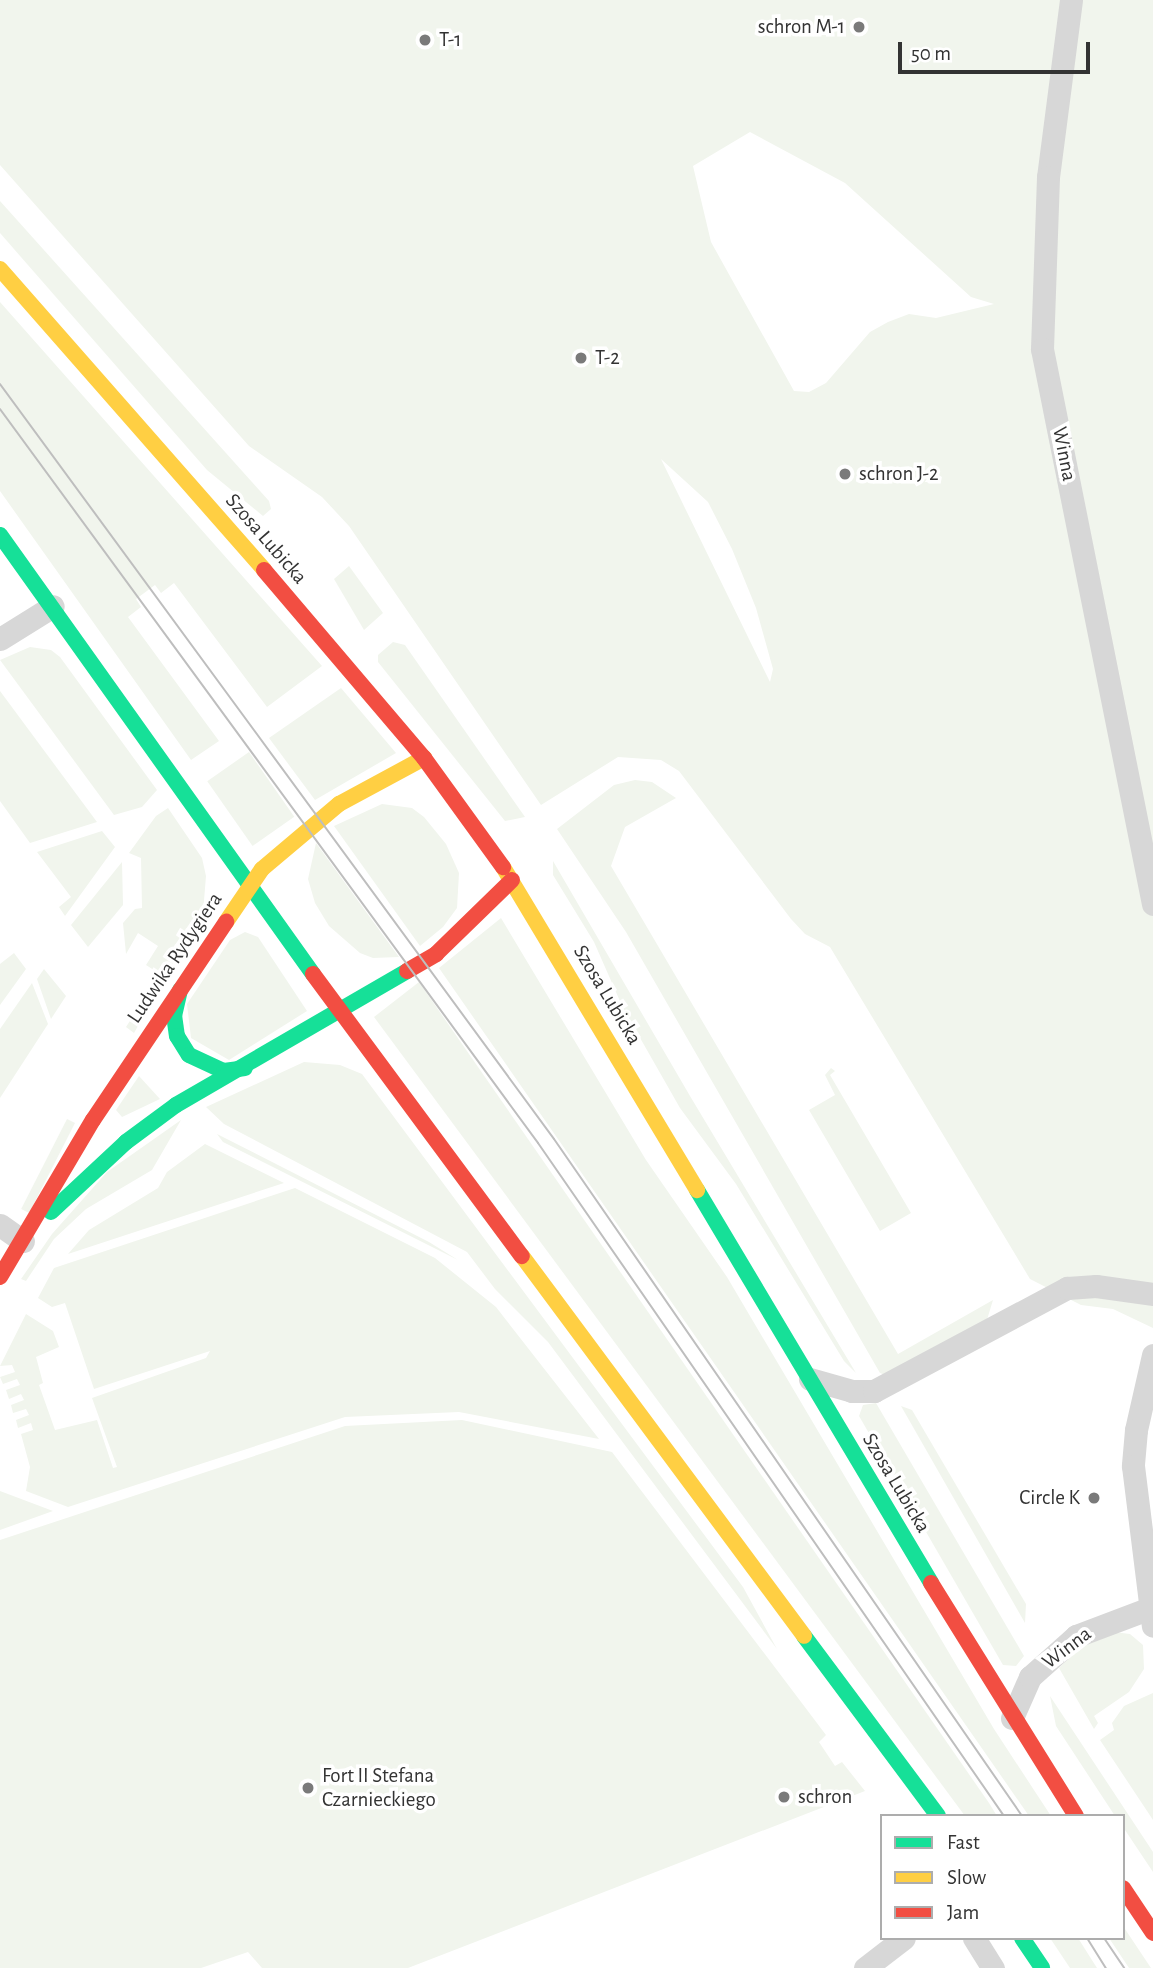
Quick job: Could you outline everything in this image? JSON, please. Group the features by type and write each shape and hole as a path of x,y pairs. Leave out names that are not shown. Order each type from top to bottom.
{"main road":[{"name":"Szosa Lubicka","path":"0,269 424,758 512,880 1012,1718 1075,1814"},
{"path":"0,535 341,1011 937,1814"},
{"name":"Ludwika Rydygiera","path":"0,1277 65,1166 182,983 250,886 276,855 339,804 424,758"},
{"name":"Ludwika Rydygiera","path":"23,1241 126,1142 176,1105 247,1068 436,954 512,880"},
{"path":"182,983 174,1015 177,1036 189,1055 224,1071 247,1068"},
{"path":"1125,1891 1153,1933"},
{"path":"1023,1940 1042,1968"}],"street":[{"name":"Winna","path":"1071,0 1048,177 1042,349 1153,904"},
{"path":"0,639 53,606"},
{"path":"0,1225 23,1241"},
{"path":"810,1379 852,1391 874,1391 908,1377 1067,1288 1096,1286 1153,1294"},
{"name":"Winna","path":"1012,1718 1030,1677 1062,1647 1103,1622 1152,1617 1133,1466 1136,1430 1153,1356"},
{"path":"865,1968 901,1940"},
{"path":"975,1940 993,1968"}],"shaded area":[{"path":"0,0 1153,0 1153,1328 1113,1309 1081,1305 1030,1279 830,947 805,934 791,919 679,771 661,760 618,757 541,805 349,526 322,497 249,446 0,165","holes":["750,132 845,183 971,297 994,304 936,318 909,314 888,322 870,332 826,383 809,392 794,391 711,242 693,166","661,459 708,502 732,549 756,608 773,669 770,682"]},
{"path":"0,201 269,501 271,509 263,516 207,470 0,233"},
{"path":"0,302 322,666 267,707 174,583 161,593 155,585 136,599 141,607 128,617 219,741 191,760 0,491"},
{"path":"349,566 383,613 364,630 334,579"},
{"path":"393,642 405,645 525,817 505,821 378,662 378,655"},
{"path":"30,647 51,650 60,657 157,790 142,807 114,815 0,660"},
{"path":"341,688 396,753 315,800 269,738"},
{"path":"0,691 97,822 30,843 0,801"},
{"path":"249,752 294,817 253,846 207,781"},
{"path":"635,780 652,782 676,798 625,827 611,866 898,1354 993,1300 986,1323 885,1375 880,1373 626,932 557,829 614,785"},
{"path":"382,804 412,808 424,817 446,844 459,873 457,908 443,927 420,946 334,826"},
{"path":"168,808 202,858 206,876 203,913 134,1033 126,1027 160,974 146,965 158,946 138,933 126,954 123,923 135,909 142,908 141,858 129,853 156,816"},
{"path":"102,831 115,847 65,916 59,907 71,897 37,852"},
{"path":"316,843 399,957 373,958 360,953 329,926 315,903 308,879"},
{"path":"553,861 856,1373 844,1361 736,1184 680,1108 623,1008 594,942 553,875"},
{"path":"122,862 123,905 88,947 71,925"},
{"path":"501,918 646,1160 727,1277 994,1729 1050,1814 1028,1814 439,968"},
{"path":"245,932 258,937 307,1011 229,1060 191,1038 187,1004 230,940"},
{"path":"14,953 26,969 0,1005 0,964"},
{"path":"44,969 66,996 51,1019 37,979"},
{"path":"419,982 996,1814 964,1814 374,1017"},
{"path":"32,983 48,1024 0,1098 0,1029"},
{"path":"304,1062 340,1065 362,1074 743,1587 777,1649 548,1342 495,1289 467,1252 224,1124 206,1107"},
{"path":"831,1068 835,1071 830,1075 911,1213 880,1231 809,1110 835,1095 825,1075"},
{"path":"139,1076 160,1099 122,1117 116,1110"},
{"path":"67,1119 75,1123 29,1213 21,1209"},
{"path":"181,1120 152,1170 86,1209 54,1239 26,1281 21,1279 52,1234 107,1172"},
{"path":"217,1134 429,1242 458,1260 223,1142"},
{"path":"205,1144 284,1183 68,1254 89,1230 158,1188 167,1172"},
{"path":"295,1188 435,1258 496,1307 599,1439 459,1412 345,1417 68,1507 26,1491 30,1467 21,1434 33,1430 31,1423 18,1428 16,1420 29,1415 26,1409 13,1413 11,1405 24,1400 21,1394 9,1399 6,1390 20,1385 17,1379 3,1384 0,1377 15,1372 12,1365 0,1366 26,1314 53,1331 59,1347 36,1357 43,1383 39,1385 55,1430 97,1420 113,1468 117,1467 92,1398 206,1358 210,1351 94,1389 65,1303 52,1307 38,1298 54,1268"},
{"path":"876,1403 1024,1656 1016,1666 1003,1665 859,1416 863,1405"},
{"path":"901,1406 912,1410 1026,1604 1025,1623"},
{"path":"462,1420 612,1452 826,1735 819,1742 835,1766 842,1762 865,1791 408,1968 262,1968 248,1952 201,1968 0,1968 0,1540 345,1426"},
{"path":"0,1491 53,1511 0,1530"},
{"path":"1114,1632 1130,1634 1143,1645 1144,1669 1129,1692 1094,1716 1098,1723 1094,1729 1059,1668 1083,1644"},
{"path":"1153,1693 1153,1820 1100,1740 1114,1730 1112,1723 1124,1706"},
{"path":"1050,1696 1153,1852 1153,1872 1125,1830 1125,1814 1114,1814 1056,1726"},
{"path":"1125,1929 1151,1968 1129,1968 1110,1940 1125,1940"},
{"path":"1051,1940 1079,1940 1097,1968 1070,1968"}],"tram line":[{"path":"0,384 554,1139 1021,1814"},
{"path":"0,409 538,1143 1003,1814"},
{"path":"1088,1940 1106,1968"},
{"path":"1105,1940 1124,1968"}],"traffic: fast":[{"path":"0,535 313,974"},
{"path":"51,1212 126,1142 176,1105 407,971"},
{"path":"180,990 174,1015 177,1036 189,1055 224,1071 245,1068"},
{"path":"697,1190 931,1583"},
{"path":"804,1636 937,1814"},
{"path":"1023,1940 1042,1968"}],"traffic: slow":[{"path":"0,269 264,570"},
{"path":"226,922 262,869 339,804 424,758"},
{"path":"503,867 697,1190"},
{"path":"522,1256 804,1636"}],"traffic: jam":[{"path":"264,570 424,758 503,867"},
{"path":"407,971 436,954 512,880"},
{"path":"0,1277 93,1120 226,922"},
{"path":"313,974 522,1256"},
{"path":"931,1583 1075,1814"},
{"path":"1125,1891 1153,1933"}],"place":[{"name":"schron M-1","path":"859,27"},
{"name":"T-1","path":"425,40"},
{"name":"T-2","path":"581,358"},
{"name":"schron J-2","path":"845,474"},
{"name":"Circle K","path":"1094,1498"},
{"name":"Fort II Stefana Czarnieckiego","path":"308,1788"},
{"name":"schron","path":"784,1797"}]}
